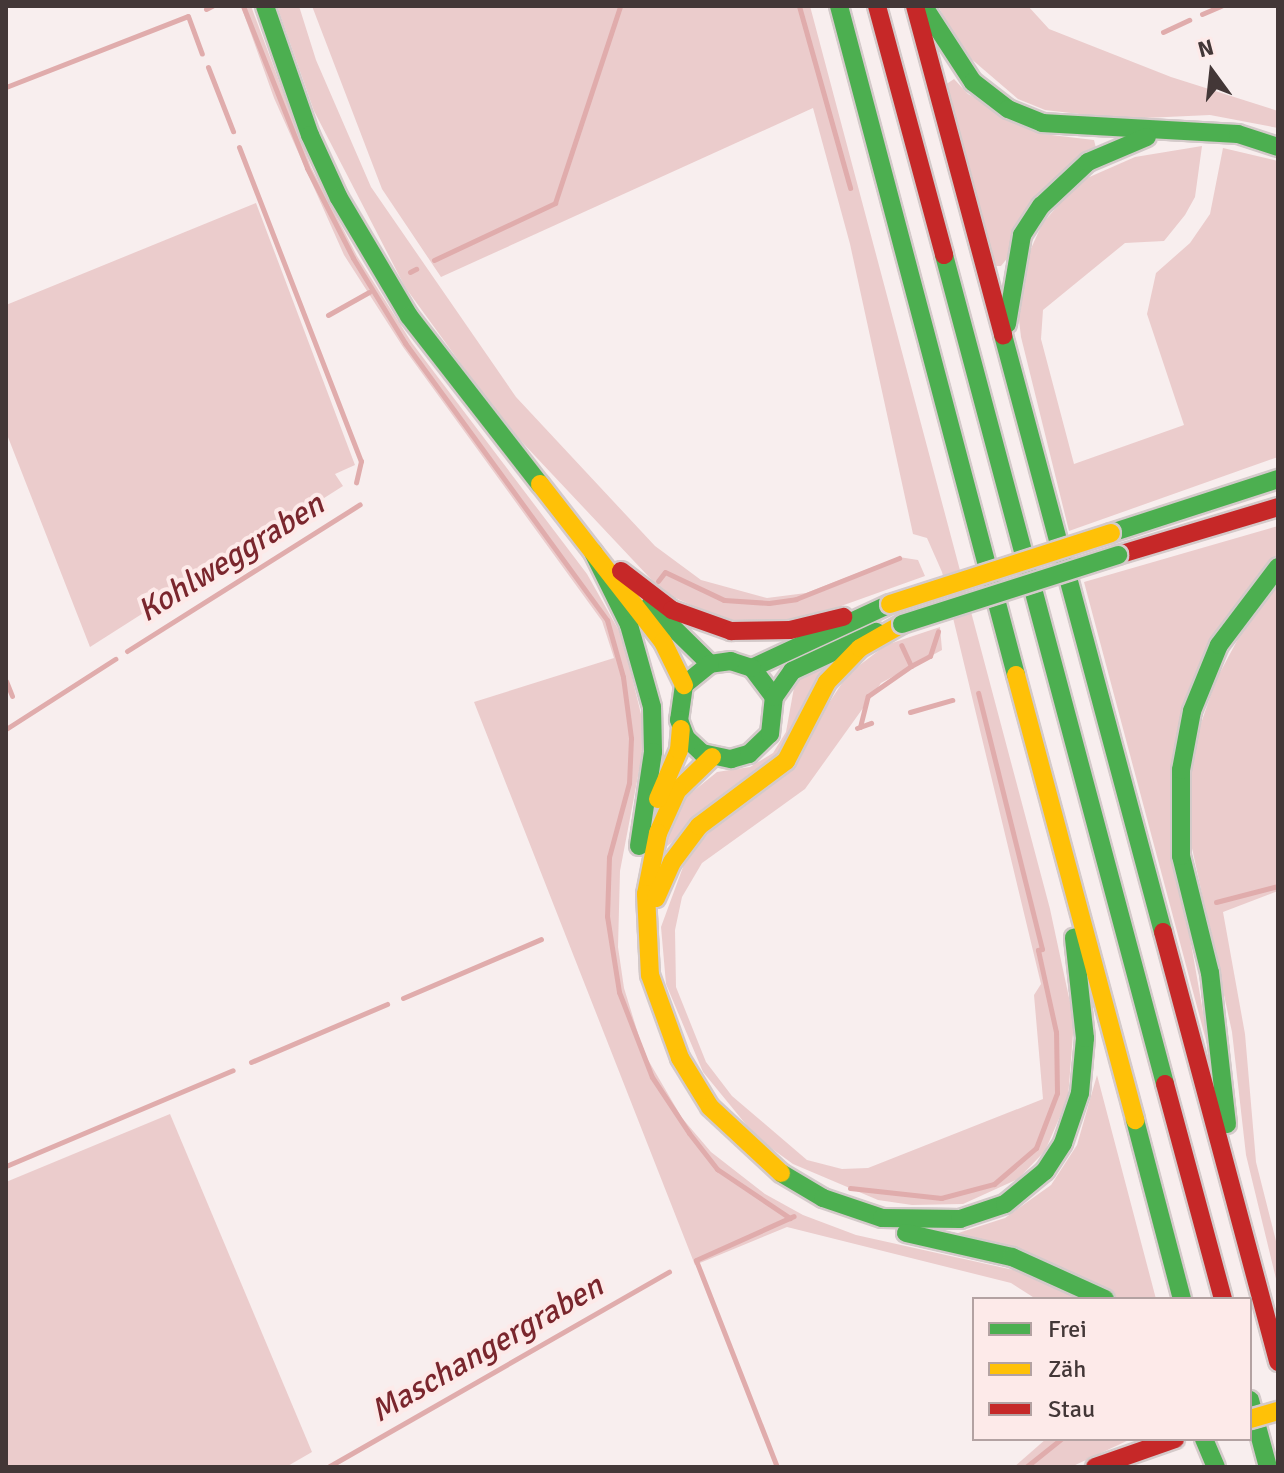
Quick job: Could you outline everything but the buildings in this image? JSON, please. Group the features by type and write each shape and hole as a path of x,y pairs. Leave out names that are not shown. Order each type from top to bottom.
{"main road":[{"path":"265,6 310,135 370,252 409,316 663,642 684,685"},
{"path":"839,6 1181,1297"},
{"path":"877,6 1222,1297"},
{"path":"915,6 1278,1362"},
{"path":"925,6 964,71 1008,109 1054,125 1238,134 1278,147"},
{"path":"1008,359 1007,296 1022,235 1041,206 1088,162 1162,132"},
{"path":"534,474 710,664"},
{"path":"621,571 672,610 731,631 790,630 890,604 1278,479"},
{"path":"681,729 694,746 712,757 731,759 757,749 774,725 774,697 792,671 808,660 902,624 1278,507"},
{"path":"593,552 629,625 652,707 653,752 631,904 640,1001 663,1062 708,1128 758,1171 812,1205 875,1226 1012,1257 1101,1297"},
{"path":"1235,1201 1216,1012 1181,856 1179,798 1185,742 1204,680 1237,617 1278,567"},
{"path":"752,668 890,604"},
{"path":"646,921 672,862 691,835 777,770 800,740 827,682 860,648 902,624"},
{"path":"641,836 679,750 681,729 677,711 684,685 710,664 731,661 752,668 774,697"},
{"path":"712,757 677,791 666,812 649,869 646,921 650,975 680,1058 710,1107 743,1144 794,1182 849,1209 908,1222 960,1219 1005,1204 1025,1191 1045,1171 1074,1118 1085,1038 1070,869"},
{"path":"1252,1407 1268,1467"},
{"path":"1252,1418 1278,1411"},
{"path":"1095,1467 1138,1449 1168,1441"},
{"path":"1205,1441 1216,1467"},
{"path":"1218,1441 1225,1467"}],"shaded area":[{"path":"241,6 251,6 311,167 357,256 412,343 587,574 622,636 641,714 642,755 620,871 618,947 624,988 644,1053 682,1118 711,1152 765,1194 803,1215 856,1235 1023,1272 1079,1297 1033,1297 1011,1283 787,1227 695,1265 474,702 614,658 602,621 403,347 344,255 274,98"},
{"path":"277,6 299,6 316,60 371,187 516,397 655,546 701,580 767,598 806,593 899,557 918,560 925,576 802,620 730,622 664,593 504,423 405,287 314,111"},
{"path":"312,6 810,6 1050,909 1074,1021 1068,1098 1045,1151 1018,1179 963,1204 912,1205 878,1200 793,1164 757,1138 703,1072 666,984 661,927 687,856 817,721 848,674 886,645 940,627 942,650 881,683 805,789 702,863 682,897 675,930 676,987 706,1062 732,1096 807,1160 842,1169 868,1168 1043,1099 1034,995 1041,984 942,572 927,538 913,534 850,244 813,108 441,277 382,189"},
{"path":"938,6 1028,6 1049,29 1171,77 1278,111 1278,128 1210,115 1123,119 1045,110 1018,99 962,51"},
{"path":"954,79 968,94 1043,134 1094,140 1096,148 1001,266 995,266 945,85"},
{"path":"1202,146 1195,197 1164,241 1125,243 1043,310 1041,339 1074,464 1184,425 1147,314 1156,273 1190,243 1210,214 1223,148 1278,161 1278,457 1069,531 1021,337 1018,312 1025,262 1042,224 1078,182 1135,157"},
{"path":"256,203 355,465 335,474 343,486 90,647 6,432 6,305"},
{"path":"1278,526 1278,554 1192,683 1189,932 1212,1063 1084,582"},
{"path":"1278,584 1278,891 1223,912 1245,1034 1256,1162 1278,1249 1278,1287 1246,1155 1232,1032 1190,839 1191,776 1199,729 1216,680 1247,622"},
{"path":"837,654 780,753 659,853 675,806 717,772 750,767 773,753 786,732 795,682"},
{"path":"1097,1075 1155,1297 1113,1297 952,1235 1005,1218 1051,1185 1077,1145"},
{"path":"170,1114 312,1452 286,1467 6,1467 6,1182"},
{"path":"1044,1441 1127,1441 1071,1467 1014,1467"}],"waterway":[{"path":"206,9 212,6"},
{"path":"243,6 307,168 353,258 405,343 607,620 623,677 631,738 629,783 609,857 607,916 619,992 652,1077 689,1133 717,1169 790,1218"},
{"name":"Kohlweggraben","path":"434,260 555,203 620,6"},
{"path":"799,6 850,188"},
{"path":"1202,14 1221,6"},
{"path":"6,87 188,16 202,54"},
{"path":"1163,32 1189,20"},
{"path":"208,67 233,131"},
{"path":"239,147 361,461 356,482"},
{"name":"Kohlweggraben","path":"410,272 416,269"},
{"name":"Kohlweggraben","path":"328,315 369,292"},
{"name":"Kohlweggraben","path":"127,651 360,504"},
{"path":"658,581 665,572 724,600 769,603 796,599 899,558"},
{"path":"911,666 930,656 938,631"},
{"path":"860,727 868,696 911,666 901,645"},
{"name":"Kohlweggraben","path":"6,729 115,659"},
{"path":"6,681 12,696"},
{"name":"Maschangergraben","path":"850,1188 941,1198 994,1184 1036,1148 1057,1093 1056,1032 1038,950 1042,949 978,693"},
{"path":"910,712 952,700"},
{"path":"857,728 871,723"},
{"path":"1216,902 1278,886"},
{"path":"403,998 541,939"},
{"path":"251,1062 387,1004"},
{"path":"6,1166 233,1070"},
{"path":"777,1467 696,1260 794,1216"},
{"name":"Maschangergraben","path":"328,1467 669,1272"},
{"path":"1026,1467 1058,1441"}],"traffic: fast":[{"path":"265,6 310,135 339,198 409,316 540,484"},
{"path":"839,6 1016,675"},
{"path":"926,10 973,82 1008,109 1042,123 1238,134 1278,147"},
{"path":"1007,324 1022,235 1041,206 1088,162 1147,137"},
{"path":"944,255 1165,1084"},
{"path":"1003,335 1163,932"},
{"path":"1111,533 1278,479"},
{"path":"593,552 629,625 652,707 653,752 639,846"},
{"path":"902,624 1118,555"},
{"path":"1227,1124 1210,973 1181,856 1181,770 1192,711 1219,645 1278,567"},
{"path":"752,668 890,604"},
{"path":"650,605 710,664"},
{"path":"774,697 752,668 731,661 710,664 684,685 679,720 686,738 702,753 731,759 749,754 770,734 774,697 792,671 876,632"},
{"path":"781,1173 823,1198 882,1218 960,1219 1005,1204 1045,1171 1063,1143 1080,1093 1085,1038 1074,938"},
{"path":"1135,1120 1181,1297"},
{"path":"906,1233 1012,1257 1101,1297"},
{"path":"1252,1407 1268,1467"},
{"path":"1205,1441 1216,1467"}],"traffic: slow":[{"path":"540,484 663,642 684,685"},
{"path":"890,604 1111,533"},
{"path":"656,898 672,862 699,826 786,761 827,682 860,648 902,624"},
{"path":"1016,675 1135,1120"},
{"path":"658,799 679,750 681,729"},
{"path":"712,757 677,791 658,833 646,894 650,975 680,1058 710,1107 781,1173"},
{"path":"1252,1418 1278,1411"}],"traffic: jam":[{"path":"877,6 944,255"},
{"path":"915,6 1003,335"},
{"path":"1118,555 1278,507"},
{"path":"621,571 672,610 731,631 790,630 843,617"},
{"path":"1163,932 1278,1362"},
{"path":"1165,1084 1222,1297"},
{"path":"1095,1467 1169,1441"}]}
